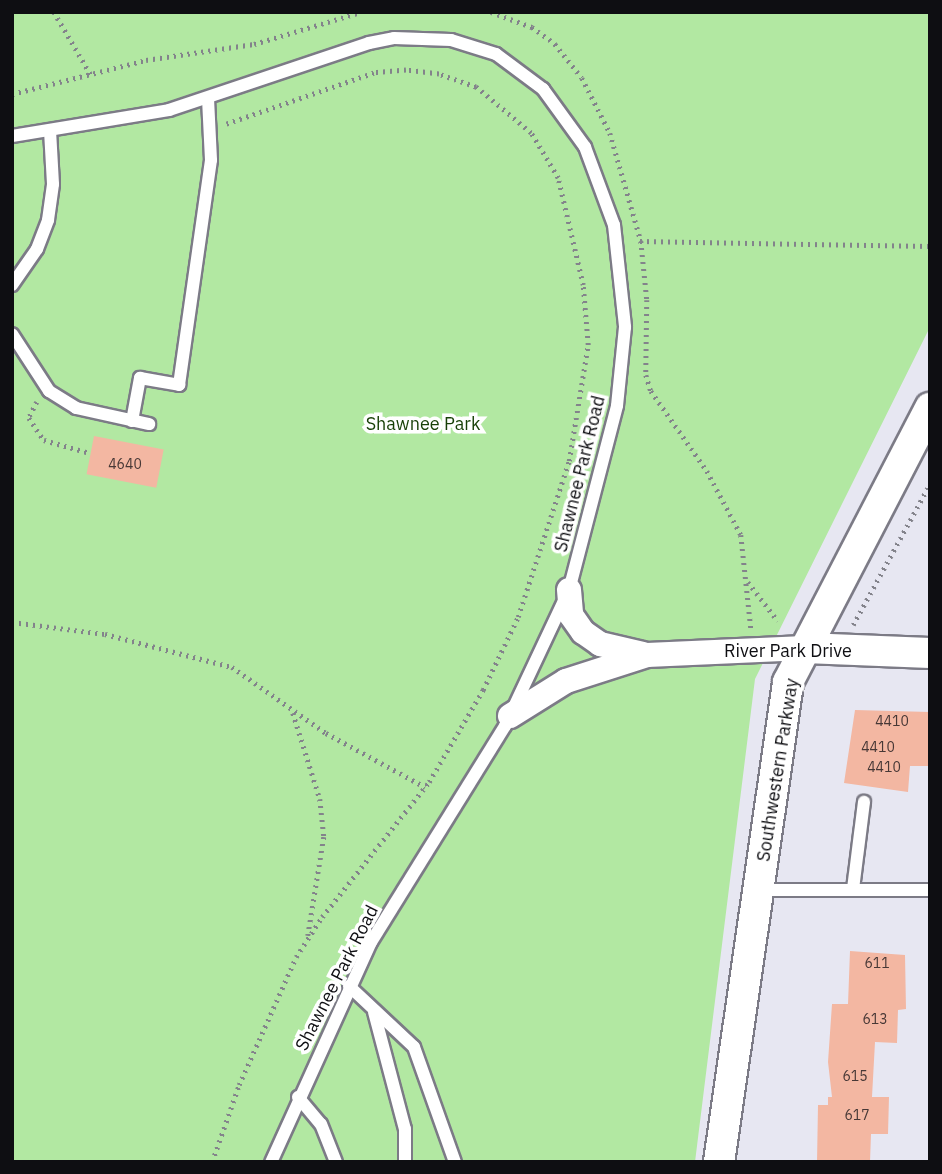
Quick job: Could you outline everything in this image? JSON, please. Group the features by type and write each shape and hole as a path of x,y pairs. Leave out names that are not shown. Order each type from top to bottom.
{"street":[{"name":"Southwestern Parkway","path":"719,1162 788,682 930,408"},
{"name":"River Park Drive","path":"569,590 571,615 583,632 600,643 647,655"},
{"name":"River Park Drive","path":"510,716 565,681 647,655 804,649 930,653"}],"lane":[{"name":"Shawnee Park Road","path":"12,135 169,110 369,43 425,37 474,45 516,66 543,89 571,124 596,171 618,244 625,327 617,406 569,590 510,716 349,986 271,1162"},
{"path":"132,421 140,378 179,385 211,160 208,98"},
{"path":"12,285 37,249 48,220 53,184 50,131"},
{"path":"12,334 49,390 76,408 149,424"},
{"path":"853,889 864,802"},
{"path":"760,890 930,890"},
{"path":"349,986 414,1047 455,1162"},
{"path":"374,1012 405,1129 405,1162"},
{"path":"298,1097 321,1124 335,1162"}],"path":[{"path":"54,12 91,75"},
{"path":"12,94 146,60 254,44 361,12"},
{"path":"491,12 532,27 555,44 582,78 622,166 641,241 648,300 646,375 651,391 729,507 741,535 751,628"},
{"path":"210,130 373,73 417,71 476,87 501,104 531,133 558,178 583,285 588,345 569,461 518,617 484,690 425,787 307,940 239,1085 212,1162"},
{"path":"618,244 641,241 930,246"},
{"path":"49,390 30,411 36,431 56,446 90,453"},
{"path":"839,650 930,484"},
{"path":"748,582 778,621"},
{"path":"12,622 105,634 232,667 292,710 425,787"},
{"path":"292,710 320,799 324,837 307,940"}],"green space":[{"name":"Shawnee Park","path":"12,12 930,12 930,327 755,679 695,1162 12,1162"}],"building":[{"path":"94,436 164,450 156,488 87,474"},
{"path":"855,710 930,712 930,766 910,766 908,792 844,783"},
{"path":"850,951 905,955 906,1009 898,1010 897,1043 875,1042 872,1097 889,1097 888,1134 871,1134 870,1162 817,1162 818,1105 828,1105 828,1097 832,1097 828,1062 832,1004 848,1004"}]}
